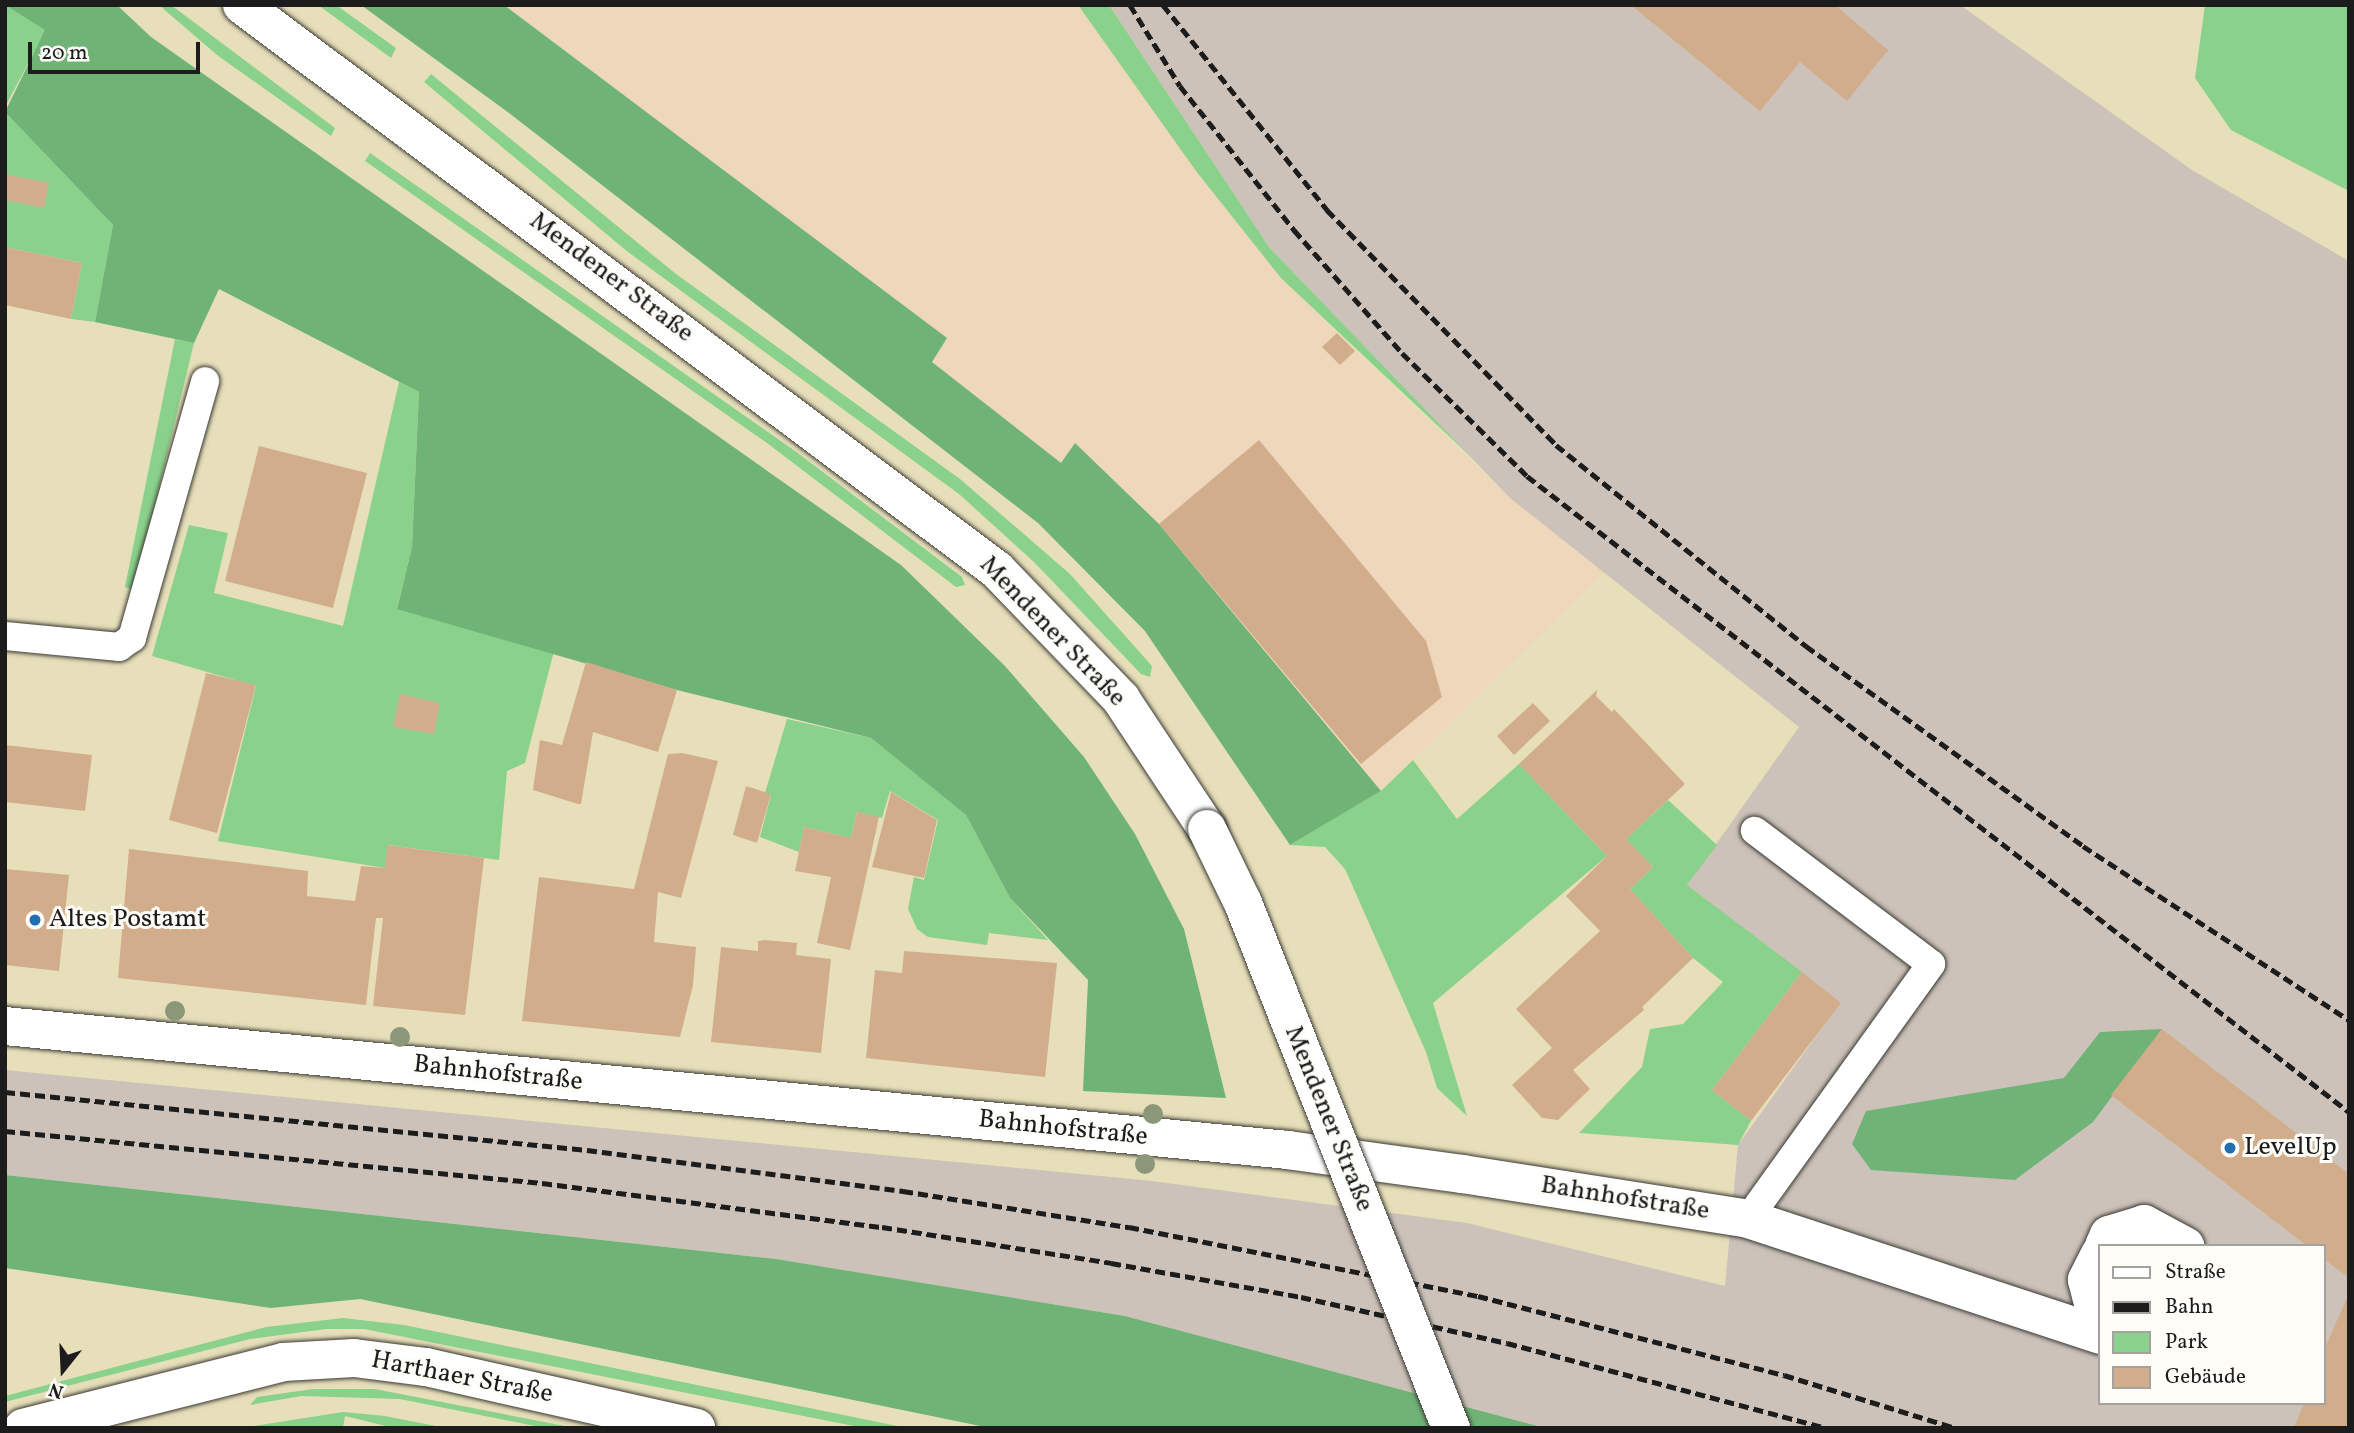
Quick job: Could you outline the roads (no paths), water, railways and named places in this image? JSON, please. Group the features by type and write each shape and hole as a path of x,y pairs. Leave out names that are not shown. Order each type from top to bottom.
{"street":[{"name":"Mendener Straße","path":"242,5 997,570 1121,699 1207,829 1243,904 1451,1428"},
{"name":"Bahnhofstraße","path":"5,1026 1287,1150 1748,1219 2098,1332"},
{"path":"2105,1244 2109,1235 2144,1224 2181,1244"},
{"name":"Bahnhofstraße","path":"2098,1258 2087,1280 2098,1325"},
{"name":"Harthaer Straße","path":"23,1428 283,1362 354,1358 426,1367 696,1428"}],"lane":[{"path":"5,636 119,647 132,638 205,381"},
{"path":"1748,1219 1931,964 1755,831"}],"railway":[{"path":"1130,5 1180,86 1294,230 1402,353 1527,476 2349,1112"},
{"path":"1163,5 1327,210 1556,445 1806,646 2083,846 2349,1020"},
{"path":"5,1092 587,1150 903,1191 1129,1227 1478,1296 1784,1375 1955,1428"},
{"path":"5,1131 542,1183 882,1227 1111,1263 1301,1297 1507,1343 1827,1428"}],"place":[{"name":"Altes Postamt","path":"35,920"},
{"name":"LevelUp","path":"2230,1148"}]}
